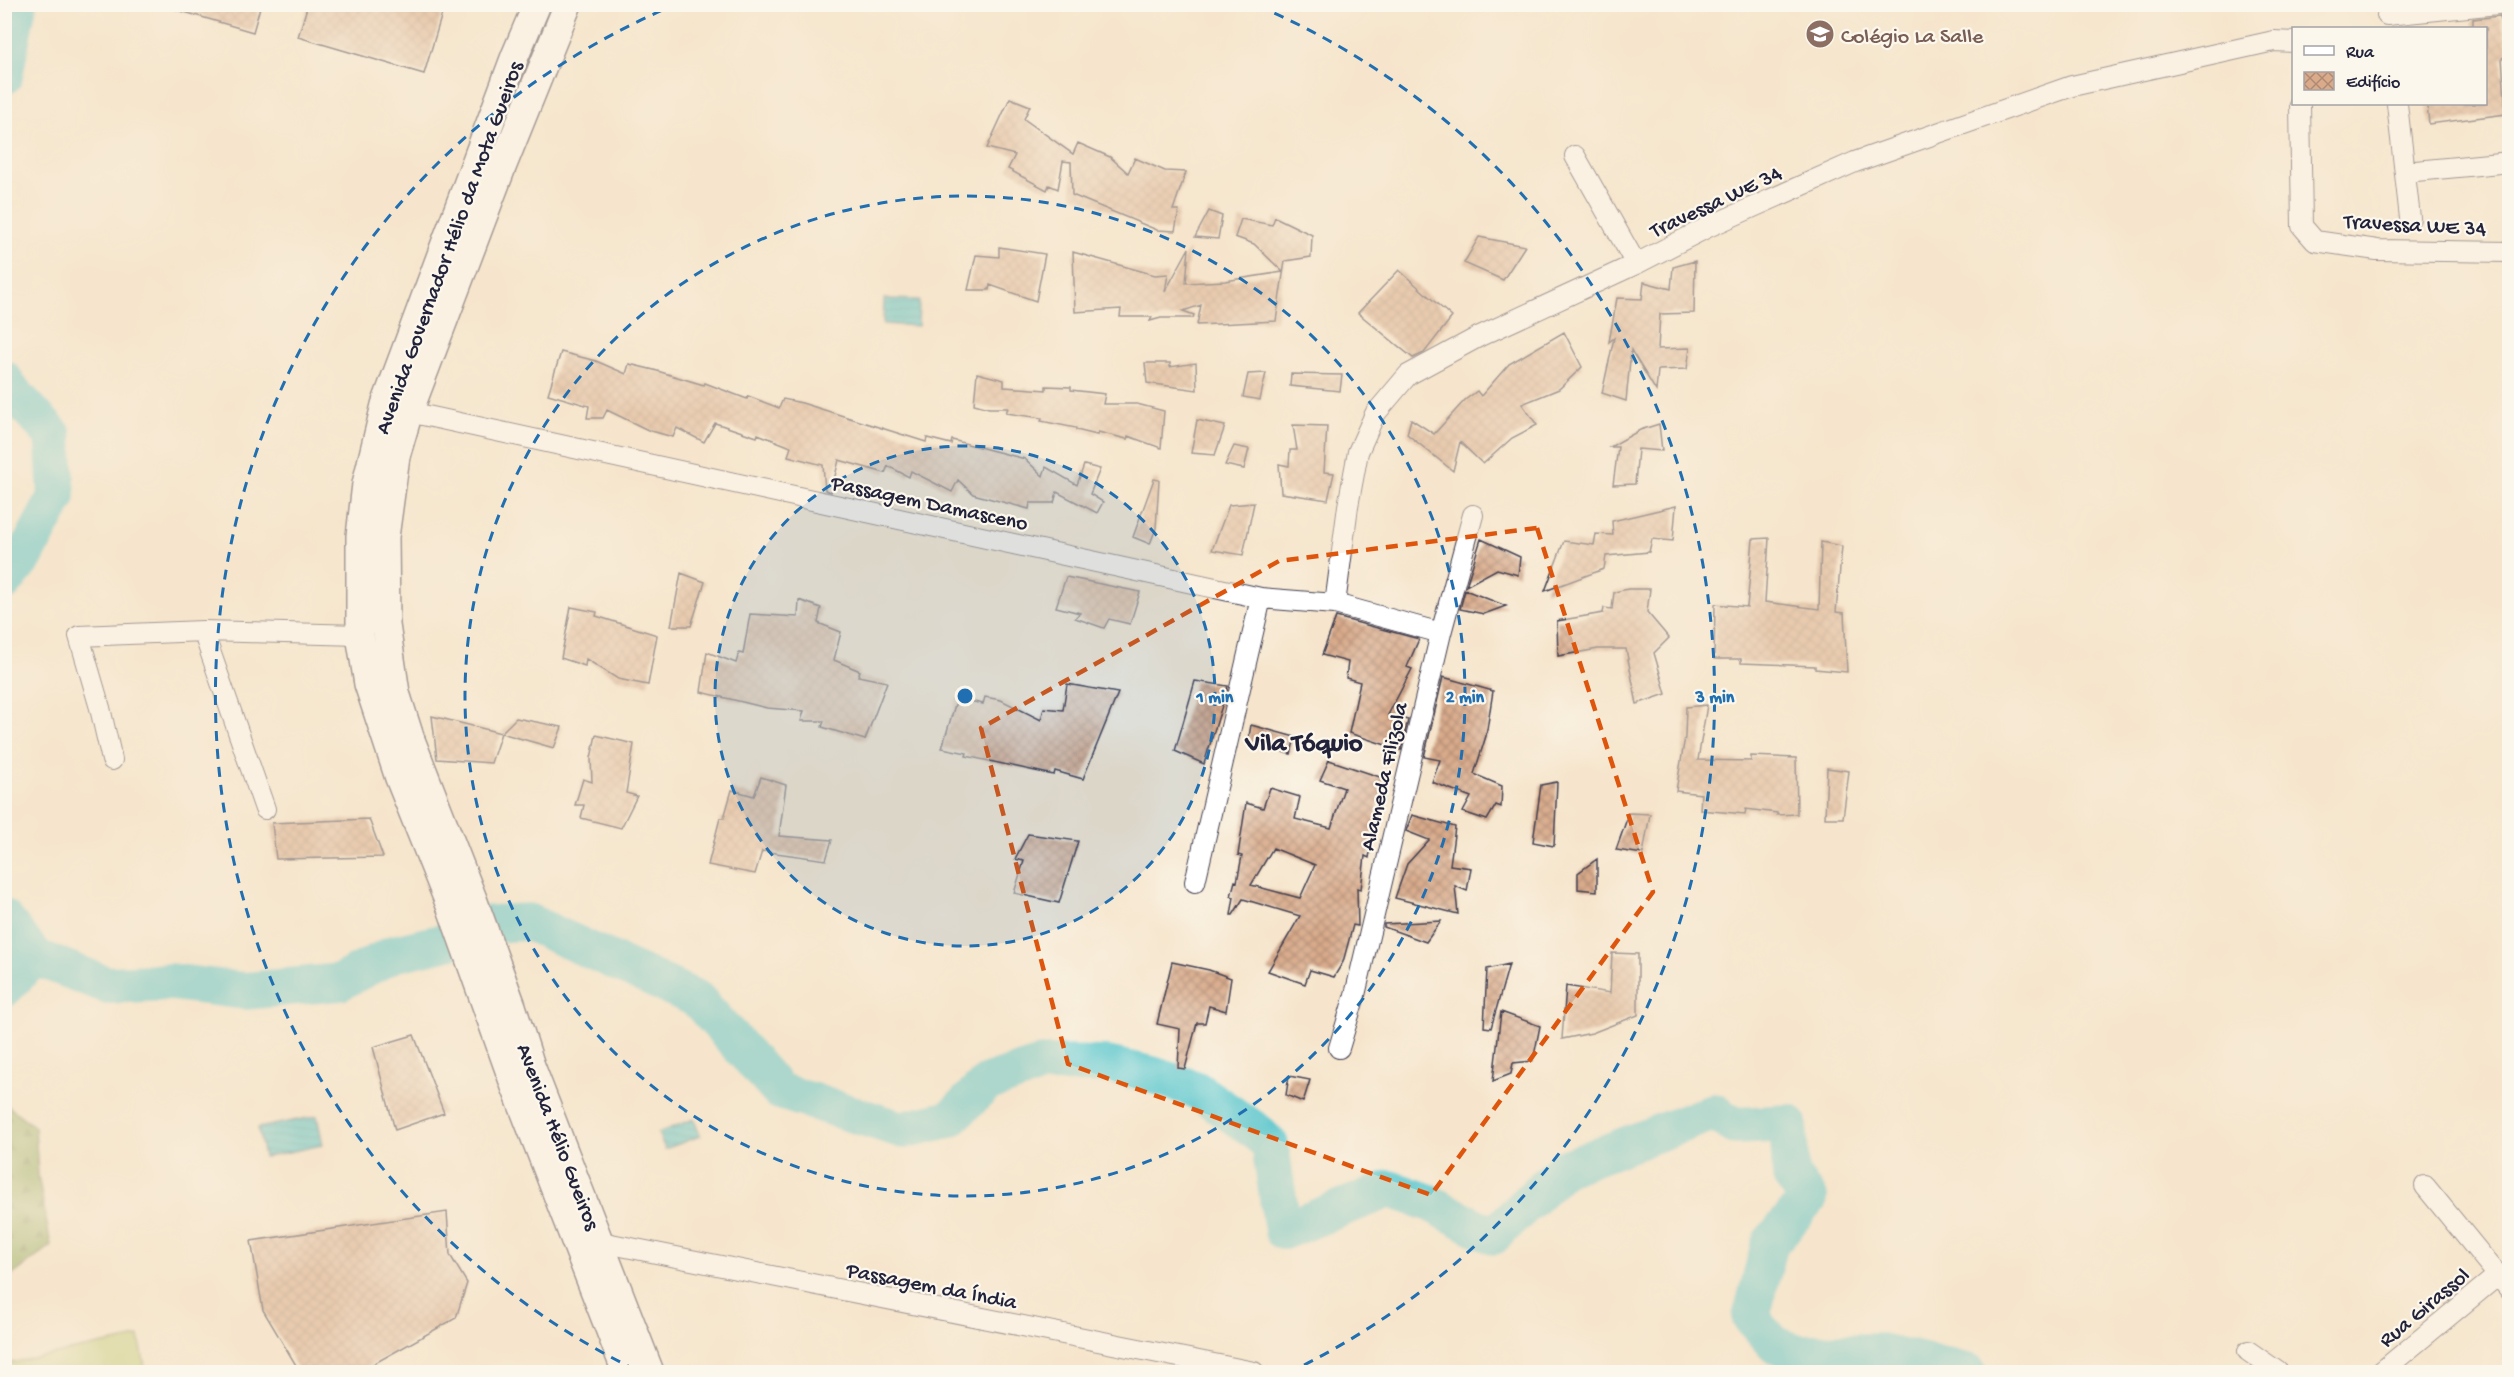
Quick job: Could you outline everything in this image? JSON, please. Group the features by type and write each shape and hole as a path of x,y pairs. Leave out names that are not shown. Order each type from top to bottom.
{"main road":[{"name":"Avenida Governador Hélio da Mota Gueiros","path":"462,903 379,723 368,684 360,635 360,536 366,483 385,405 537,4"},
{"name":"Avenida Governador Hélio da Mota Gueiros","path":"462,903 396,693 386,625 385,537 396,456 409,412 501,170 568,4"},
{"name":"Avenida Hélio Gueiros","path":"462,903 481,953 531,1066 650,1372"},
{"name":"Avenida Hélio Gueiros","path":"481,953 514,1084 626,1372"}],"street":[{"path":"2388,16 2498,4"},
{"name":"Travessa WE 34","path":"1335,604 1348,506 1358,452 1376,414 1408,375 1480,336 1636,264 1708,227 1855,162 2072,86 2274,41 2292,42"},
{"name":"Travessa WE 34","path":"2300,105 2302,226 2315,241 2377,250 2510,252"},
{"path":"2397,105 2410,219"},
{"path":"1575,156 1636,264"},
{"path":"2405,172 2510,162"},
{"name":"Passagem Damasceno","path":"409,412 1261,598 1335,604 1441,633"},
{"name":"Alameda Filizola","path":"1339,1048 1355,995 1441,633 1473,515"},
{"path":"1195,882 1261,598"},
{"path":"112,760 79,636 203,631 360,635"},
{"path":"203,631 265,809"},
{"path":"2425,1186 2503,1283"},
{"name":"Passagem da Índia","path":"601,1242 1254,1372"},
{"name":"Rua Girassol","path":"2381,1372 2503,1283"},
{"path":"2248,1351 2278,1372"}],"highlighted area":[{"path":"1537,528 1653,892 1431,1195 1068,1064 981,728 1279,561"}],"green space":[{"path":"4,1103 35,1127 38,1175 51,1246 10,1277 5,1277"},
{"path":"139,1337 146,1372 5,1372 5,1364"}],"water":[{"path":"884,299 919,300 918,326 883,324"},
{"path":"317,1116 323,1145 264,1157 258,1128"},
{"path":"694,1119 700,1136 665,1149 658,1133"}],"building":[{"path":"174,4 261,4 253,32 174,9"},
{"path":"308,4 434,4 444,7 424,74 298,37"},
{"path":"2500,16 2510,55 2502,58 2506,114 2429,124 2427,105 2487,105 2487,27 2473,27 2473,19"},
{"path":"1010,98 1030,106 1024,119 1073,154 1078,143 1110,157 1128,173 1135,158 1165,171 1186,172 1173,210 1179,210 1175,231 1157,230 1072,195 1071,162 1063,161 1058,189 1049,185 1047,190 1008,169 1015,155 987,148"},
{"path":"1209,211 1222,216 1218,239 1195,237"},
{"path":"1275,217 1312,235 1311,257 1285,261 1276,321 1197,325 1201,305 1183,311 1194,315 1193,318 1161,318 1150,321 1152,317 1120,317 1121,309 1075,312 1073,252 1155,275 1168,274 1165,292 1189,248 1186,283 1225,281 1283,272 1254,244 1235,237 1241,219 1272,225"},
{"path":"1479,237 1525,246 1503,280 1464,263"},
{"path":"999,247 1045,254 1036,301 990,285 989,290 968,290 976,255 999,257"},
{"path":"1695,261 1694,313 1660,314 1658,349 1690,348 1687,369 1658,370 1656,391 1631,350 1626,401 1602,393 1614,338 1609,342 1617,298 1642,299 1644,282 1671,289 1673,267"},
{"path":"1399,270 1452,317 1424,353 1413,358 1358,313"},
{"path":"1564,332 1582,367 1559,389 1522,404 1537,425 1512,438 1483,464 1460,442 1453,471 1407,434 1411,419 1434,434 1465,400 1477,391 1481,396 1509,364"},
{"path":"561,352 596,361 626,374 629,364 704,385 705,383 779,408 783,399 802,403 926,442 927,438 951,444 952,440 1025,459 1043,476 1046,467 1077,485 1084,465 1100,469 1090,494 1103,502 1097,513 1057,492 1054,503 1030,503 1029,509 973,494 958,480 952,492 911,471 909,477 888,466 885,473 839,460 831,492 825,490 823,465 788,456 791,447 758,434 757,437 715,423 704,442 677,428 673,437 648,430 607,410 603,418 587,418 589,406 548,394"},
{"path":"1145,363 1170,363 1170,367 1196,363 1197,390 1147,383"},
{"path":"977,373 1004,380 1004,387 1046,390 1046,386 1071,387 1071,390 1105,394 1103,404 1137,404 1164,411 1161,448 1128,436 1127,439 1098,432 1097,435 1041,421 1042,418 1006,413 1008,408 989,408 974,404"},
{"path":"1266,373 1260,400 1243,397 1248,374"},
{"path":"1291,374 1342,375 1340,391 1290,386"},
{"path":"1197,420 1225,426 1215,455 1191,453"},
{"path":"1659,424 1662,451 1638,449 1635,484 1613,485 1618,447 1610,447 1640,430"},
{"path":"1293,425 1327,426 1324,472 1334,473 1328,500 1281,493 1279,464 1289,466 1290,450 1297,450"},
{"path":"1234,446 1249,449 1244,469 1225,465"},
{"path":"1154,479 1159,480 1156,528 1150,544 1133,537"},
{"path":"1254,503 1243,555 1212,550 1229,505"},
{"path":"1676,506 1673,541 1652,539 1649,552 1606,556 1604,569 1545,591 1564,541 1594,545 1596,534 1613,535 1612,521"},
{"path":"1769,538 1765,602 1819,609 1821,542 1842,546 1836,612 1844,613 1847,672 1815,669 1815,666 1741,663 1741,659 1714,659 1715,604 1747,607 1753,539"},
{"path":"1481,539 1520,557 1518,575 1497,569 1466,586"},
{"path":"681,573 705,582 691,626 671,626"},
{"path":"1066,577 1140,592 1130,624 1109,619 1104,628 1075,618 1080,613 1056,607"},
{"path":"1628,589 1650,589 1647,612 1669,638 1654,653 1666,694 1637,704 1626,649 1598,649 1558,656 1557,621 1603,613 1604,608 1612,609 1614,592"},
{"path":"1465,590 1506,606 1484,614 1460,609"},
{"path":"799,600 821,608 818,623 841,632 834,660 860,671 858,676 887,682 865,740 822,727 824,721 801,721 804,711 767,708 701,692 707,652 736,663 739,653 743,654 750,614 798,617"},
{"path":"571,607 597,612 596,616 657,635 648,685 618,679 586,659 585,666 561,658"},
{"path":"1336,617 1419,639 1407,667 1412,669 1388,715 1408,720 1401,750 1349,733 1360,682 1346,678 1348,662 1322,655"},
{"path":"1443,677 1493,691 1486,736 1474,774 1502,786 1501,807 1496,805 1487,820 1463,812 1471,797 1432,782 1440,760 1424,757"},
{"path":"1195,681 1228,686 1204,764 1175,751"},
{"path":"1067,684 1118,693 1083,779 1055,771 1054,775 966,756 967,753 942,748 957,698 983,704 985,697 1001,700 1041,720 1044,708 1063,710"},
{"path":"1707,705 1698,760 1751,761 1751,756 1796,758 1797,814 1777,815 1777,813 1746,809 1745,814 1700,810 1701,794 1676,791 1685,737 1686,707"},
{"path":"432,716 501,733 491,763 437,759"},
{"path":"516,718 562,727 554,748 501,733"},
{"path":"1251,725 1295,737 1291,754 1248,743"},
{"path":"596,735 634,744 626,793 637,796 621,828 581,818 584,805 575,805 583,779 592,782 591,758"},
{"path":"1329,760 1386,779 1383,801 1379,800 1369,858 1365,856 1361,889 1357,888 1358,926 1353,925 1343,962 1334,977 1310,970 1305,984 1268,971 1300,916 1243,899 1231,915 1234,897 1231,896 1235,881 1237,882 1242,856 1238,855 1246,803 1263,808 1270,788 1300,797 1295,819 1331,828 1344,788 1320,780","holes":["1273,848 1315,865 1300,898 1251,885"]},
{"path":"1827,768 1849,771 1843,818 1825,818"},
{"path":"761,777 786,785 779,836 832,840 826,860 762,851 755,874 708,865 720,818 724,818 732,790 754,796"},
{"path":"1557,782 1554,846 1533,842 1541,785"},
{"path":"1629,813 1650,814 1643,854 1616,850"},
{"path":"1412,815 1455,827 1450,865 1471,868 1467,891 1455,886 1458,914 1395,898 1407,864 1429,840 1406,831"},
{"path":"369,819 383,857 276,859 272,823"},
{"path":"1028,834 1078,841 1059,903 1014,893 1024,861 1015,859"},
{"path":"1597,859 1597,891 1578,889 1578,873"},
{"path":"1441,921 1426,942 1384,927 1384,924"},
{"path":"1612,953 1638,954 1638,1015 1592,1033 1562,1039 1566,986 1610,993"},
{"path":"1172,962 1209,970 1231,978 1226,1011 1209,1006 1205,1023 1197,1023 1185,1069 1178,1068 1180,1029 1157,1024"},
{"path":"1509,964 1491,1028 1484,1027 1487,969"},
{"path":"1501,1012 1540,1026 1533,1061 1513,1063 1511,1074 1493,1081"},
{"path":"414,1035 444,1113 395,1130 373,1047"},
{"path":"1289,1076 1310,1080 1303,1102 1286,1095"},
{"path":"447,1212 450,1255 467,1283 456,1318 359,1372 300,1372 263,1310 251,1241"}],"waterway":[{"path":"4,76 18,4"},
{"path":"4,379 8,387 53,435 57,496 24,558 4,583"},
{"path":"4,918 35,957 4,989"},
{"path":"35,957 107,985 170,982 245,991 340,982 393,954 449,941 490,924 528,922 697,999 779,1091 903,1130 950,1119 987,1083 1043,1064 1107,1065 1152,1075 1195,1089 1256,1131 1270,1145 1283,1231 1390,1189 1430,1203 1493,1236 1563,1169 1714,1112 1735,1126 1788,1123 1791,1176 1809,1198 1770,1243 1751,1318 1775,1345 1799,1353 1881,1352 1968,1372"}],"place":[{"name":"Colégio La Salle","path":"1820,34"}],"district":[{"name":"Vila Tóquio","path":"1304,741"}]}
